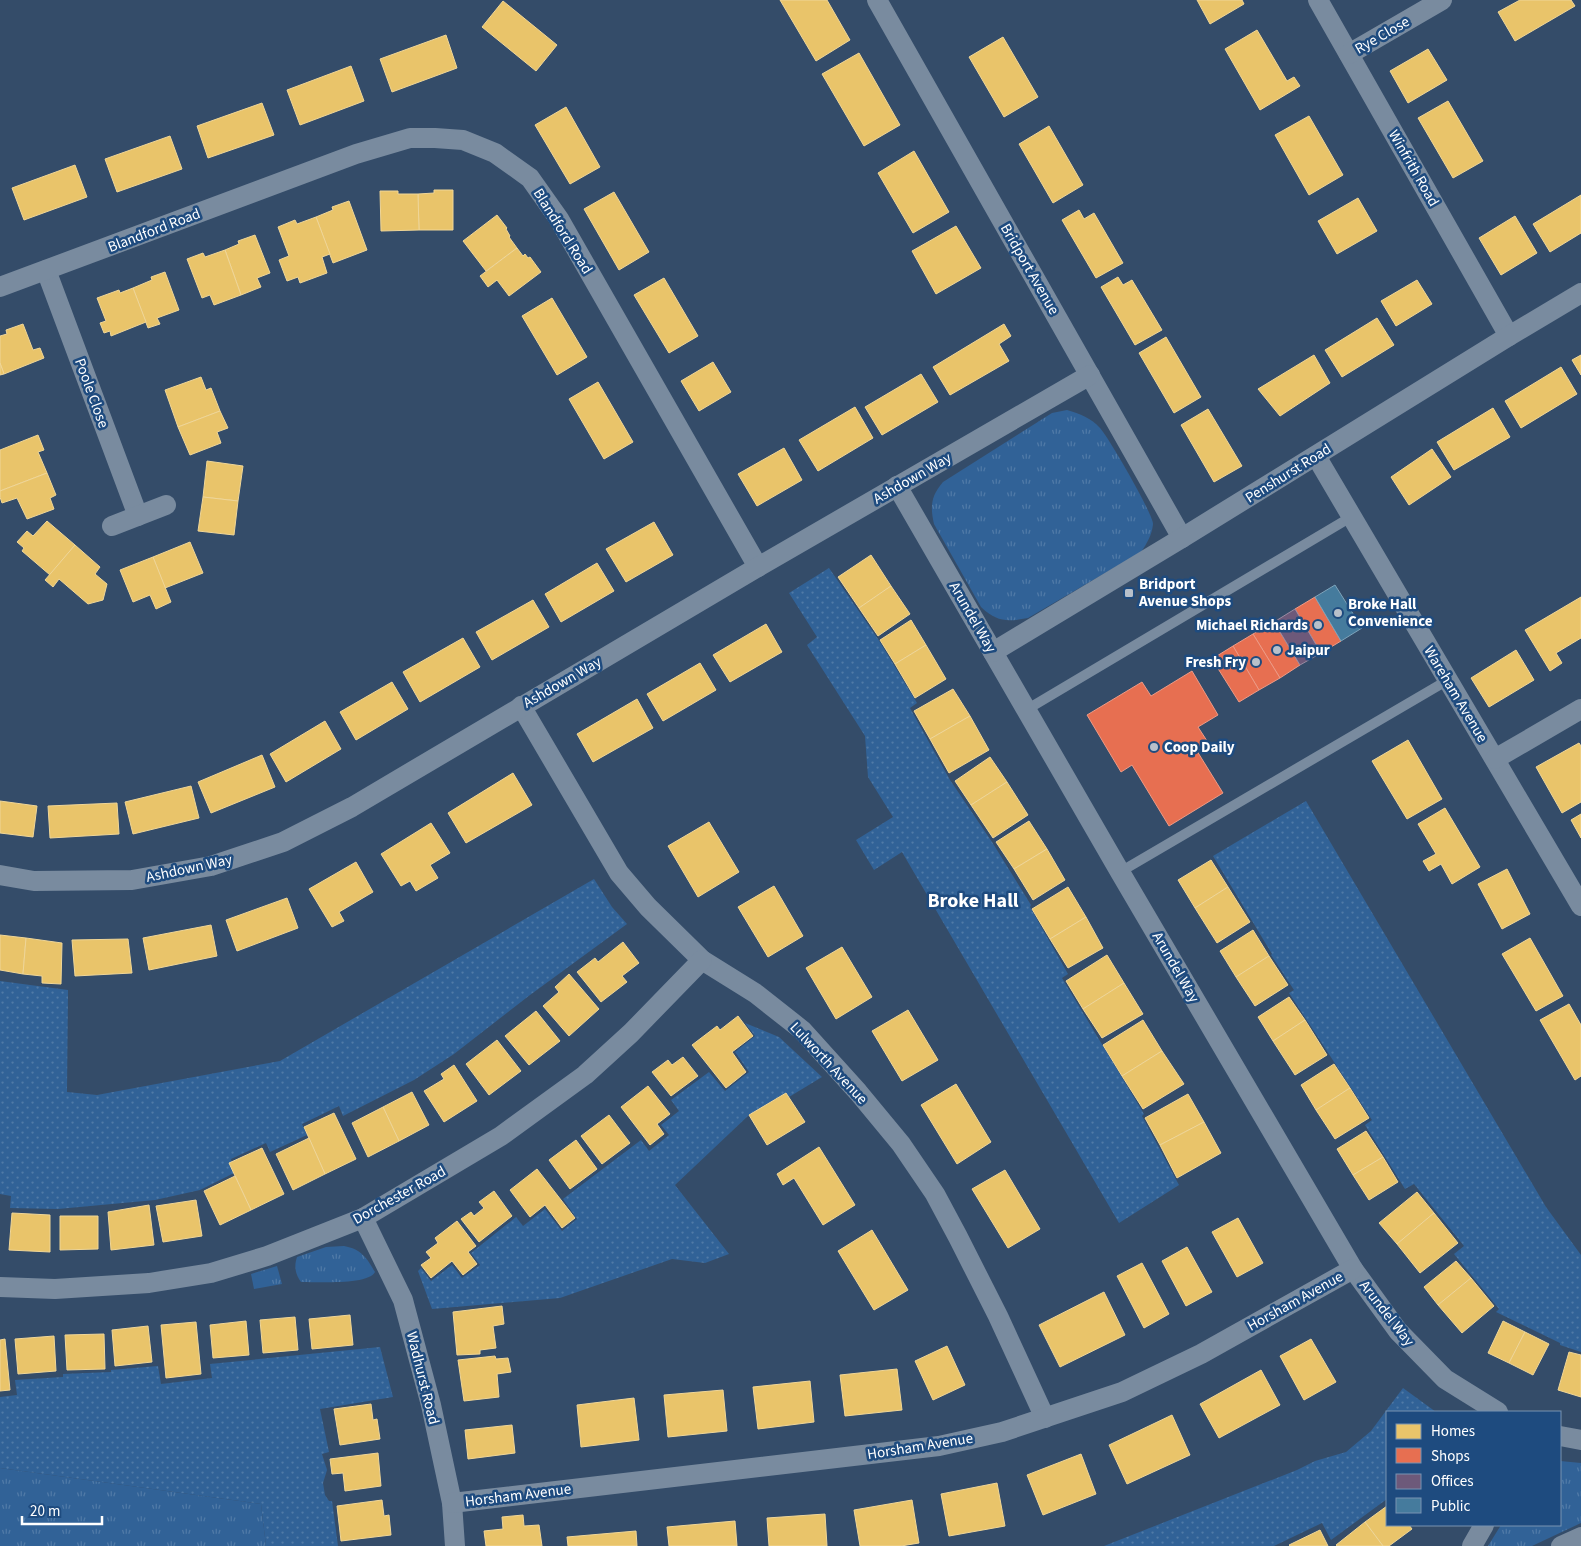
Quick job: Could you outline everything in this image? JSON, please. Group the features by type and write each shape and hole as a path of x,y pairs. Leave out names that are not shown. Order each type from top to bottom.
{"street":[{"name":"Bridport Avenue","path":"876,0 1182,538"},
{"name":"Winfrith Road","path":"1318,0 1509,336"},
{"name":"Rye Close","path":"1349,54 1442,0"},
{"name":"Blandford Road","path":"0,287 356,154 410,138 463,140 495,153 530,178 559,219 758,567"},
{"name":"Poole Close","path":"46,270 138,516"},
{"name":"Penshurst Road","path":"993,652 1581,293"},
{"name":"Ashdown Way","path":"0,875 34,881 132,880 211,866 283,842 352,807 758,567 1090,375"},
{"name":"Wareham Avenue","path":"1316,456 1581,906"},
{"name":"Arundel Way","path":"897,486 1120,872 1353,1269 1398,1331 1445,1379 1496,1411"},
{"path":"112,526 166,505"},
{"name":"Lulworth Avenue","path":"521,706 619,872 648,908 702,960 755,992 802,1030 858,1092 901,1144 935,1194 998,1316 1045,1418"},
{"path":"1495,759 1581,709"},
{"name":"Dorchester Road","path":"0,1287 55,1289 149,1284 211,1273 267,1256 364,1218 501,1136 585,1075 631,1033 702,960"},
{"name":"Wadhurst Road","path":"364,1218 403,1300 431,1405 452,1503 455,1546"},
{"name":"Horsham Avenue","path":"452,1503 939,1446 1002,1432 1122,1392 1201,1354 1353,1269"},
{"path":"1561,1436 1581,1440"},
{"path":"1472,1546 1483,1526"},
{"path":"1561,1546 1581,1537"}],"lane":[{"path":"1026,710 1351,516"},
{"path":"1120,872 1448,680"}],"green space":[{"path":"1067,410 1089,419 1105,435 1146,506 1153,524 1152,532 1141,552 1028,618 1003,620 992,616 981,607 934,524 932,502 943,482 1052,413"},
{"path":"829,568 878,639 917,703 910,708 950,780 992,842 1031,905 1030,907 1068,974 1062,978 1144,1114 1142,1116 1179,1185 1119,1223 902,852 874,870 856,840 893,817 868,777 865,736 807,645 817,637 789,593"},
{"path":"1306,801 1546,1207 1581,1255 1581,1352 1560,1345 1560,1343 1496,1312 1499,1309 1454,1254 1464,1246 1414,1184 1405,1189 1365,1125 1372,1120 1289,993 1294,990 1271,955 1213,856"},
{"path":"594,879 612,907 627,924 530,995 454,1054 414,1080 343,1116 339,1106 302,1124 307,1135 270,1152 266,1143 231,1159 234,1173 200,1190 155,1200 58,1209 10,1208 11,1196 0,1194 0,981 68,990 67,1092 97,1095 280,1061"},
{"path":"745,1023 779,1037 822,1077 789,1097 786,1093 749,1115 675,1185 729,1254 705,1263 672,1259 560,1298 432,1309 418,1271 421,1268 431,1281 452,1265 462,1278 480,1265 471,1253 516,1217 523,1226 545,1209 562,1231 577,1219 563,1199 641,1140 649,1151 669,1135 661,1125 679,1111 671,1100 709,1072 725,1091 749,1072 735,1052 755,1036"},
{"path":"344,1246 355,1249 363,1255 375,1272 371,1276 353,1281 301,1282 296,1270 297,1257 326,1247"},
{"path":"277,1266 282,1284 254,1289 251,1274"},
{"path":"380,1347 393,1397 320,1409 329,1452 322,1454 327,1470 323,1483 325,1495 329,1501 332,1501 338,1546 266,1546 261,1504 0,1468 0,1397 17,1395 15,1380 63,1377 63,1374 111,1372 111,1370 158,1366 161,1384 212,1378 210,1364"},
{"path":"1403,1388 1435,1411 1386,1411 1386,1500 1331,1540 1322,1523 1274,1546 1104,1546 1297,1470 1315,1461 1346,1452 1371,1431"},
{"path":"1561,1461 1581,1463 1581,1523 1532,1546 1488,1546 1500,1526 1561,1526"},
{"path":"0,1468 261,1504 266,1546 0,1546"}],"building: Homes":[{"path":"780,0 827,0 850,40 816,61"},
{"path":"1197,0 1242,0 1244,4 1210,24"},
{"path":"1520,0 1571,0 1575,6 1515,41 1498,12"},
{"path":"503,1 557,45 536,71 482,27"},
{"path":"1257,30 1287,81 1294,77 1300,86 1260,110 1225,49"},
{"path":"446,35 457,68 392,92 380,59"},
{"path":"1003,37 1038,97 1004,117 969,57"},
{"path":"1428,49 1447,80 1408,103 1390,71"},
{"path":"859,53 900,125 864,146 822,74"},
{"path":"351,66 364,101 300,125 287,90"},
{"path":"1448,101 1483,161 1453,178 1418,118"},
{"path":"262,103 274,135 208,158 197,126"},
{"path":"566,107 600,167 570,184 535,125"},
{"path":"1309,116 1343,175 1309,195 1275,135"},
{"path":"1049,126 1083,185 1053,203 1019,144"},
{"path":"170,136 182,169 117,192 105,159"},
{"path":"914,151 949,212 913,233 878,173"},
{"path":"75,165 87,197 24,220 12,188"},
{"path":"434,190 453,190 453,230 419,230 418,194 434,193"},
{"path":"380,191 398,191 398,194 418,194 419,230 381,231"},
{"path":"614,192 649,252 619,270 584,209"},
{"path":"1581,195 1581,233 1550,252 1533,224"},
{"path":"1358,198 1377,231 1337,254 1318,221"},
{"path":"349,201 367,250 333,263 316,217 333,210 332,207"},
{"path":"1079,210 1084,219 1094,213 1123,263 1096,278 1062,220"},
{"path":"497,215 507,228 509,237 517,248 486,271 463,241"},
{"path":"1515,216 1537,253 1501,275 1479,238"},
{"path":"316,217 330,254 322,257 327,273 300,283 298,277 287,281 279,260 289,256 278,227 295,220 297,224"},
{"path":"956,226 981,268 936,294 912,251"},
{"path":"255,235 270,273 257,278 261,287 241,295 225,250 239,244 238,241"},
{"path":"517,248 523,256 525,254 528,258 530,257 541,272 509,296 497,280 488,287 480,276"},
{"path":"225,250 241,295 214,305 210,295 202,298 187,259 203,253 205,257"},
{"path":"165,272 179,310 157,318 160,324 148,328 133,288 152,280 151,277"},
{"path":"1118,277 1123,285 1132,280 1162,330 1135,345 1101,287"},
{"path":"664,278 698,336 669,353 634,295"},
{"path":"1417,280 1432,304 1396,326 1381,301"},
{"path":"133,288 146,322 111,336 110,331 104,333 100,323 106,321 97,298 119,290 120,293"},
{"path":"552,298 587,357 557,375 522,316"},
{"path":"1377,318 1394,345 1342,377 1325,350"},
{"path":"23,324 33,350 40,348 44,358 4,374 0,363 0,336 7,334 6,330"},
{"path":"1004,324 1011,336 999,344 1009,361 950,395 933,367"},
{"path":"1166,337 1201,397 1174,413 1139,353"},
{"path":"1314,355 1330,383 1280,416 1258,389"},
{"path":"1581,355 1581,375 1572,360"},
{"path":"713,362 731,392 699,411 681,381"},
{"path":"0,363 4,374 0,375"},
{"path":"1561,367 1577,394 1521,428 1505,401"},
{"path":"921,374 938,402 882,435 865,407"},
{"path":"201,377 206,390 211,388 220,411 178,427 165,390"},
{"path":"598,382 633,442 604,459 569,399"},
{"path":"855,407 873,438 818,471 799,440"},
{"path":"1493,408 1510,437 1454,470 1437,442"},
{"path":"1208,409 1242,466 1214,482 1181,425"},
{"path":"220,411 228,428 217,432 221,443 190,455 178,427"},
{"path":"38,435 44,450 38,452 47,473 0,491 0,450"},
{"path":"784,448 802,480 757,506 738,474"},
{"path":"1432,449 1451,477 1409,505 1391,477"},
{"path":"207,461 243,466 238,501 203,497"},
{"path":"47,473 56,495 50,498 54,509 27,519 17,498 2,503 0,491"},
{"path":"203,497 238,501 234,535 198,531"},
{"path":"47,521 75,545 50,575 22,551 24,548 17,542 27,531 33,536"},
{"path":"654,522 673,555 626,582 606,549"},
{"path":"190,542 203,573 165,588 153,557"},
{"path":"75,545 100,567 95,574 107,584 103,600 88,604 59,579 53,587 45,580"},
{"path":"871,555 891,586 859,608 838,577"},
{"path":"153,557 171,602 156,609 150,595 133,602 120,570"},
{"path":"597,563 614,591 561,622 545,594"},
{"path":"891,586 910,614 878,636 859,608"},
{"path":"1581,597 1581,638 1556,653 1562,663 1550,671 1525,630"},
{"path":"533,600 549,627 492,660 476,632"},
{"path":"911,620 926,645 895,664 880,640"},
{"path":"766,624 782,652 730,682 713,655"},
{"path":"463,638 480,667 420,702 403,672"},
{"path":"926,645 946,679 915,698 895,664"},
{"path":"1516,650 1534,680 1489,707 1471,678"},
{"path":"700,663 716,690 663,721 647,694"},
{"path":"392,682 408,709 356,740 340,712"},
{"path":"953,689 970,716 930,739 914,711"},
{"path":"637,699 653,728 593,762 577,734"},
{"path":"970,716 989,750 949,773 930,739"},
{"path":"325,721 341,749 286,782 270,754"},
{"path":"1408,740 1442,799 1407,819 1372,761"},
{"path":"1579,743 1581,746 1581,802 1562,813 1536,767"},
{"path":"262,755 275,787 211,813 198,782"},
{"path":"990,757 1007,782 971,805 955,781"},
{"path":"513,773 532,805 466,843 448,813"},
{"path":"1007,782 1028,815 993,838 971,805"},
{"path":"191,786 199,818 133,834 125,802"},
{"path":"0,801 37,806 33,837 0,833"},
{"path":"117,803 119,834 50,838 48,806"},
{"path":"1445,808 1480,867 1452,884 1441,864 1429,871 1423,861 1436,854 1418,824"},
{"path":"1581,814 1581,838 1571,820"},
{"path":"1029,821 1047,849 1014,869 996,842"},
{"path":"709,822 739,872 698,897 668,846"},
{"path":"431,823 450,853 430,865 438,878 416,891 410,881 401,886 381,854"},
{"path":"1047,849 1065,880 1033,900 1014,869"},
{"path":"1211,860 1228,887 1195,908 1178,880"},
{"path":"356,862 373,892 339,912 344,921 332,927 309,889"},
{"path":"1507,869 1530,914 1502,929 1478,884"},
{"path":"774,886 803,936 768,957 738,907"},
{"path":"1068,887 1086,917 1050,939 1032,909"},
{"path":"1228,887 1250,922 1217,943 1195,908"},
{"path":"287,898 298,928 237,951 226,920"},
{"path":"1086,917 1103,948 1068,968 1050,939"},
{"path":"211,925 217,956 149,970 143,938"},
{"path":"1253,930 1269,956 1236,977 1220,951"},
{"path":"0,935 26,938 23,974 0,970"},
{"path":"26,938 62,943 61,984 42,983 42,976 23,974"},
{"path":"1530,938 1563,996 1536,1011 1502,954"},
{"path":"128,939 132,973 75,976 72,940"},
{"path":"623,942 639,963 622,976 627,982 601,1002 577,972 595,958 598,962"},
{"path":"842,947 872,997 836,1019 806,968"},
{"path":"1107,955 1124,983 1083,1009 1066,981"},
{"path":"1269,956 1288,985 1255,1006 1236,977"},
{"path":"569,974 599,1009 569,1036 543,1006 559,992 555,987"},
{"path":"1124,983 1143,1014 1102,1038 1083,1009"},
{"path":"1289,997 1305,1020 1273,1041 1258,1017"},
{"path":"1569,1004 1581,1025 1581,1076 1575,1080 1540,1020"},
{"path":"908,1010 938,1060 902,1081 872,1031"},
{"path":"536,1011 560,1041 529,1065 505,1036"},
{"path":"738,1016 753,1036 732,1052 746,1072 726,1088 692,1045 717,1026 720,1030"},
{"path":"1143,1020 1162,1051 1122,1076 1103,1045"},
{"path":"1305,1020 1327,1055 1295,1075 1273,1041"},
{"path":"497,1040 521,1071 489,1095 466,1064"},
{"path":"1162,1051 1184,1084 1143,1109 1122,1076"},
{"path":"683,1057 698,1076 671,1096 652,1072 668,1060 672,1065"},
{"path":"1334,1064 1350,1088 1316,1110 1301,1085"},
{"path":"454,1065 477,1101 444,1122 424,1091 444,1079 441,1074"},
{"path":"956,1084 991,1142 957,1164 921,1105"},
{"path":"648,1086 670,1114 657,1124 664,1134 650,1145 621,1107"},
{"path":"1350,1088 1369,1118 1335,1139 1316,1110"},
{"path":"412,1092 429,1125 399,1141 383,1107"},
{"path":"786,1093 805,1122 767,1145 749,1115"},
{"path":"1188,1094 1204,1122 1160,1145 1145,1118"},
{"path":"383,1107 399,1141 368,1157 352,1123"},
{"path":"334,1113 356,1159 325,1174 304,1127"},
{"path":"609,1115 630,1143 602,1164 581,1136"},
{"path":"1204,1122 1221,1153 1177,1178 1160,1145"},
{"path":"1366,1131 1383,1157 1353,1175 1337,1149"},
{"path":"309,1138 325,1174 293,1190 276,1154"},
{"path":"576,1140 597,1169 570,1189 549,1160"},
{"path":"819,1147 855,1205 823,1225 794,1178 783,1185 777,1174"},
{"path":"262,1148 284,1194 251,1210 229,1163"},
{"path":"1383,1157 1398,1182 1369,1200 1353,1175"},
{"path":"537,1169 575,1218 562,1228 545,1205 530,1217 510,1190"},
{"path":"1005,1170 1040,1229 1008,1248 972,1189"},
{"path":"235,1176 251,1210 220,1225 204,1191"},
{"path":"494,1191 512,1216 479,1242 461,1219 471,1212 474,1216 484,1208 479,1202"},
{"path":"1417,1192 1434,1213 1397,1244 1379,1223"},
{"path":"196,1200 202,1236 163,1242 156,1206"},
{"path":"149,1205 154,1245 111,1250 108,1212"},
{"path":"12,1213 50,1215 50,1252 9,1250"},
{"path":"1434,1213 1458,1243 1420,1273 1397,1244"},
{"path":"60,1216 98,1216 98,1249 60,1250"},
{"path":"1238,1218 1263,1263 1237,1277 1212,1232"},
{"path":"457,1221 476,1246 468,1252 477,1264 463,1275 452,1261 431,1278 421,1265 431,1258 426,1252 438,1243 435,1238"},
{"path":"872,1230 908,1290 874,1310 838,1251"},
{"path":"1187,1247 1212,1292 1186,1306 1162,1261"},
{"path":"1456,1261 1471,1278 1438,1305 1424,1287"},
{"path":"1142,1263 1169,1314 1144,1328 1117,1276"},
{"path":"1471,1278 1494,1306 1462,1333 1438,1305"},
{"path":"1104,1292 1125,1335 1060,1367 1039,1325"},
{"path":"502,1306 504,1324 493,1326 496,1348 480,1350 480,1354 457,1355 453,1312"},
{"path":"350,1315 353,1345 312,1349 309,1319"},
{"path":"295,1317 298,1350 263,1353 260,1320"},
{"path":"246,1321 249,1355 213,1358 210,1325"},
{"path":"1503,1321 1525,1332 1509,1363 1488,1353"},
{"path":"196,1322 201,1374 166,1378 161,1325"},
{"path":"148,1326 152,1362 115,1366 112,1330"},
{"path":"1525,1332 1549,1344 1533,1375 1509,1363"},
{"path":"104,1334 105,1369 67,1370 65,1335"},
{"path":"54,1336 56,1371 18,1374 15,1339"},
{"path":"5,1339 10,1390 0,1391 0,1340"},
{"path":"1311,1339 1336,1382 1304,1400 1280,1356"},
{"path":"947,1346 965,1385 933,1400 915,1361"},
{"path":"1569,1352 1581,1355 1581,1397 1558,1390"},
{"path":"495,1356 496,1359 508,1358 511,1372 497,1374 499,1397 464,1401 458,1360"},
{"path":"897,1369 902,1410 845,1416 840,1375"},
{"path":"1261,1370 1280,1405 1219,1438 1200,1404"},
{"path":"810,1381 814,1422 758,1429 753,1387"},
{"path":"723,1390 727,1431 668,1437 664,1395"},
{"path":"634,1398 639,1440 581,1447 577,1405"},
{"path":"371,1404 373,1420 377,1419 380,1439 340,1445 334,1409"},
{"path":"1172,1415 1190,1455 1127,1484 1109,1445"},
{"path":"512,1425 515,1453 468,1459 465,1430"},
{"path":"378,1453 381,1486 345,1491 343,1473 332,1474 330,1459"},
{"path":"1081,1454 1096,1494 1043,1515 1027,1475"},
{"path":"997,1483 1005,1526 949,1536 941,1494"},
{"path":"382,1500 384,1516 389,1515 391,1535 341,1541 337,1506"},
{"path":"912,1500 919,1543 901,1546 860,1546 854,1510"},
{"path":"1386,1507 1386,1526 1410,1526 1412,1529 1389,1546 1383,1546 1365,1522"},
{"path":"825,1514 827,1546 769,1546 767,1518"},
{"path":"523,1515 524,1526 539,1525 542,1546 486,1546 484,1531 503,1529 502,1517"},
{"path":"735,1521 737,1546 669,1546 667,1527"},
{"path":"1365,1522 1383,1546 1336,1545"},
{"path":"1320,1530 1328,1546 1289,1545"},
{"path":"636,1531 637,1546 568,1546 567,1537"}],"building: Shops":[{"name":"Michael Richards","path":"1315,597 1341,641 1321,653 1295,609"},
{"name":"Jaipur","path":"1274,622 1300,665 1280,678 1253,634"},
{"name":"Fresh Fry","path":"1253,634 1280,678 1259,690 1233,646"},
{"path":"1233,646 1259,690 1239,702 1212,659"},
{"name":"Coop Daily","path":"1192,671 1218,715 1198,727 1209,744 1197,751 1223,793 1169,826 1132,765 1121,772 1087,715 1142,682 1151,696"}],"building: Offices":[{"path":"1295,609 1321,653 1300,665 1274,622"}],"building: Public":[{"name":"Broke Hall Convenience","path":"1335,585 1362,628 1341,641 1315,597"}],"place":[{"name":"Bridport Avenue Shops","path":"1129,593"},
{"name":"Broke Hall Convenience","path":"1338,613"},
{"name":"Michael Richards","path":"1318,625"},
{"name":"Jaipur","path":"1277,650"},
{"name":"Fresh Fry","path":"1256,662"},
{"name":"Coop Daily","path":"1154,747"}],"district":[{"name":"Broke Hall","path":"973,900"}]}
